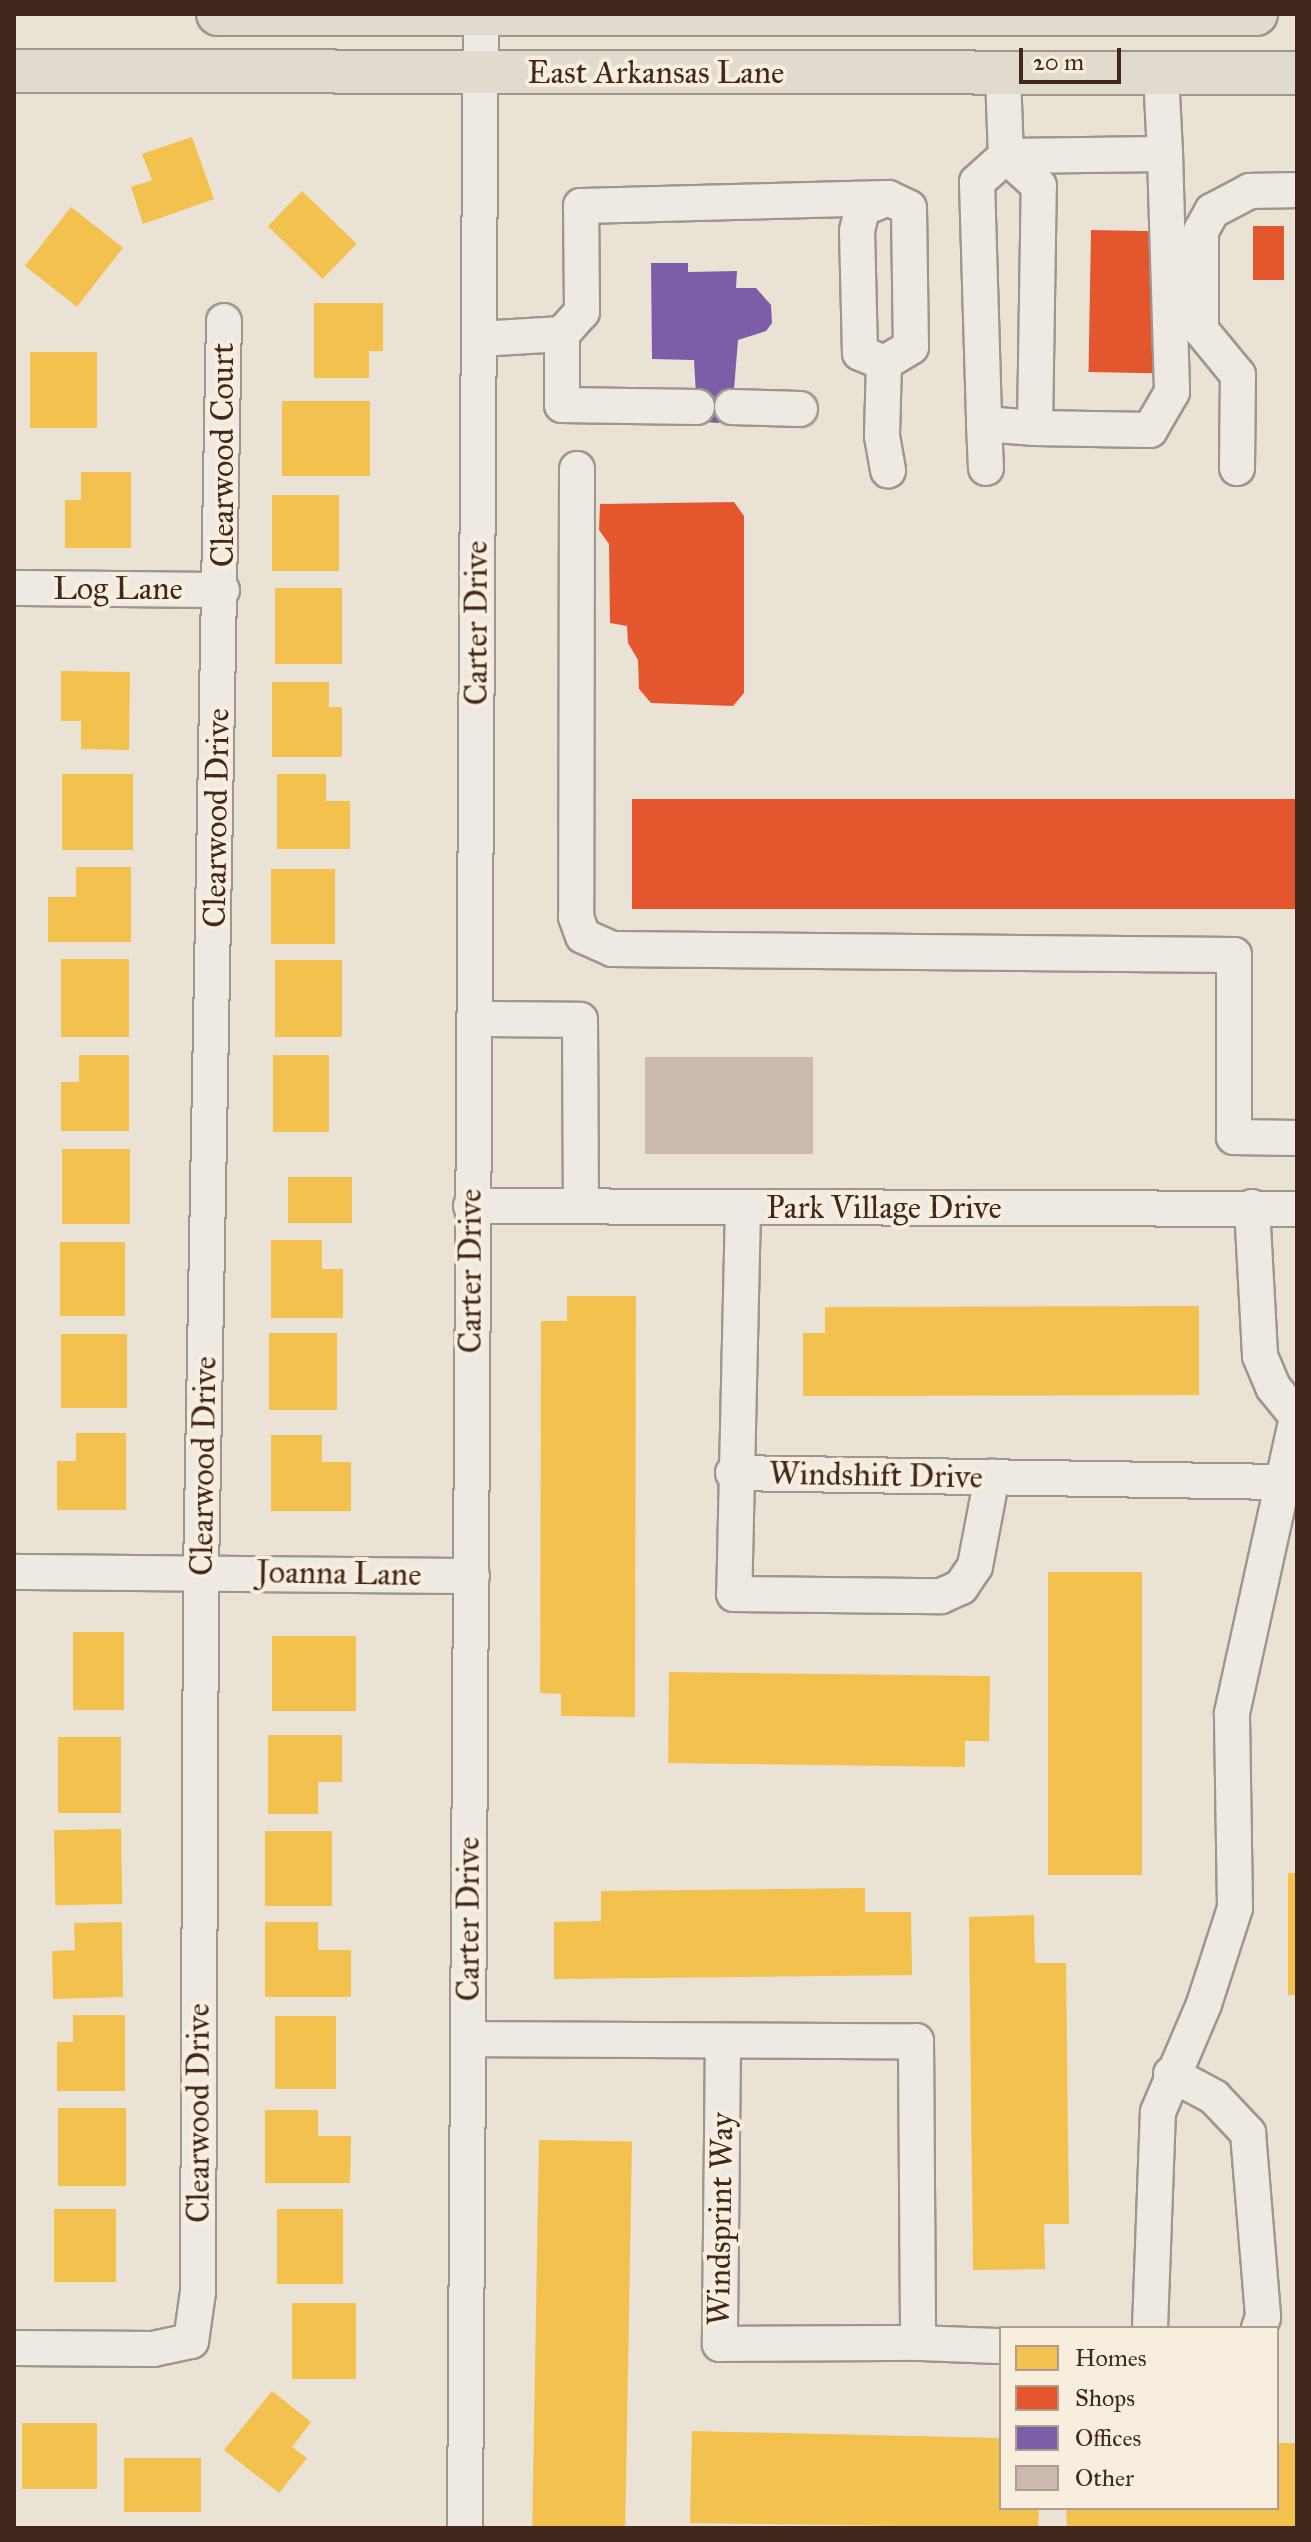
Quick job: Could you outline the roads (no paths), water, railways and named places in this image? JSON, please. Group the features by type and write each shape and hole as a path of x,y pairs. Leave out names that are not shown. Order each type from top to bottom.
{"main road":[{"name":"East Arkansas Lane","path":"218,14 1256,14"},
{"name":"East Arkansas Lane","path":"14,71 1003,75 1297,73"}],"street":[{"name":"Carter Drive","path":"465,2528 472,1576 471,1206 475,1019 481,15"},
{"path":"984,424 1150,430 1172,392 1161,74"},
{"path":"1003,75 1006,156 1039,186 1035,428"},
{"path":"986,468 977,182 1006,156 1165,154"},
{"path":"1237,468 1238,375 1201,330 1201,231 1212,211 1250,191 1297,190"},
{"path":"884,363 860,353 857,231 862,209 888,198"},
{"path":"697,407 562,405 562,334 582,312 581,206 888,198 909,208 911,347 884,363"},
{"name":"Clearwood Court","path":"222,590 224,321"},
{"path":"479,339 562,334"},
{"path":"884,363 882,436 888,470"},
{"path":"732,407 800,409"},
{"path":"577,469 576,917 583,936 612,949 1234,955 1234,1137 1297,1138"},
{"name":"Log Lane","path":"14,588 222,590"},
{"name":"Clearwood Drive","path":"14,2348 153,2349 191,2341 198,2292 201,1572 222,590"},
{"path":"475,1019 580,1020 581,1206"},
{"name":"Park Village Drive","path":"471,1206 1297,1209"},
{"path":"1150,2326 1158,2112 1171,2074 1204,2004 1235,1908 1232,1713 1297,1417 1273,1387 1260,1356 1252,1207"},
{"name":"Windshift Drive","path":"743,1208 733,1473 1284,1482"},
{"path":"733,1473 734,1594 914,1598 941,1596 961,1587 975,1566 992,1477"},
{"name":"Joanna Lane","path":"14,1572 472,1576"},
{"path":"469,2039 916,2041 918,2343"},
{"name":"Windsprint Way","path":"723,2041 720,2344 999,2346"},
{"path":"1171,2074 1214,2097 1248,2133 1263,2317 1260,2326"}]}
